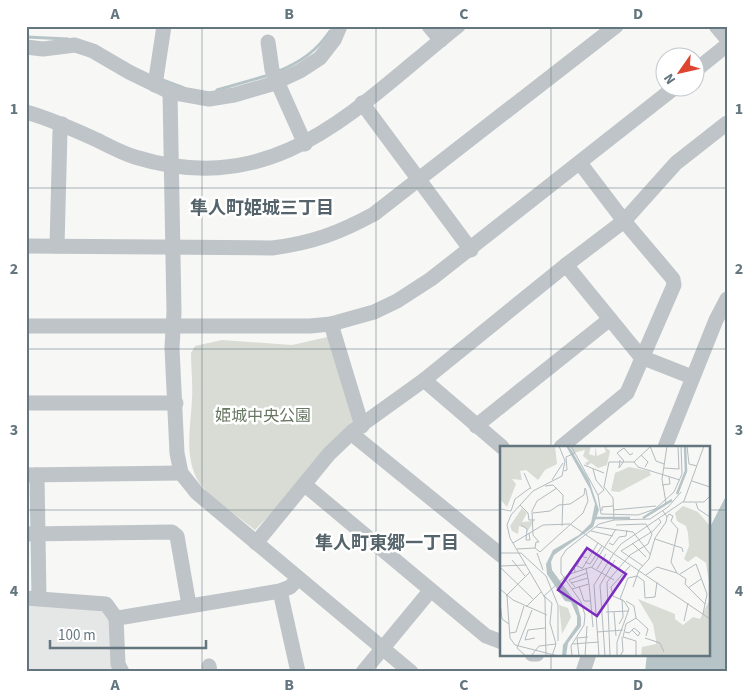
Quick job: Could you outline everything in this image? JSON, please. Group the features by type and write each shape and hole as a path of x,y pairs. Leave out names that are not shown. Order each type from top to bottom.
{"street":[{"path":"156,80 164,26"},
{"path":"26,47 43,49 75,45 93,51 156,80 170,92 209,99 234,95 320,58 334,40 340,26"},
{"path":"429,26 440,40"},
{"path":"26,112 62,124 133,157 172,167 212,169 252,164 305,144 362,103 458,26"},
{"path":"26,246 272,248 324,238 344,231 374,214 418,181 616,26"},
{"path":"716,26 727,39"},
{"path":"268,42 275,77 305,144"},
{"path":"706,62 727,45"},
{"path":"170,92 176,454 182,473 196,493 411,672"},
{"path":"26,326 310,326 331,324 374,312 397,301 471,250 661,98"},
{"path":"362,103 471,250"},
{"path":"500,554 352,434 424,380 566,265 624,221 676,162 727,123"},
{"path":"57,246 60,131 62,124"},
{"path":"562,446 627,393 641,357 674,285 673,279 624,221 580,163"},
{"path":"566,265 641,357 692,377"},
{"path":"665,446 692,377 727,299"},
{"path":"476,426 610,318"},
{"path":"331,324 358,429"},
{"path":"424,380 501,446"},
{"path":"26,404 176,403"},
{"path":"256,543 329,454 358,429"},
{"path":"122,672 118,664 116,618 106,604 32,598 32,475 182,473"},
{"path":"305,485 486,636 500,641"},
{"path":"32,534 172,532 176,536 189,605"},
{"path":"116,618 280,591 290,587 298,579"},
{"path":"280,591 298,672"},
{"path":"363,672 430,591"},
{"path":"582,672 588,656"}],"shaded area":[{"path":"727,494 727,672 645,672 647,656 710,656 710,527"},
{"path":"26,603 103,608 108,613 125,672 26,672"}],"green space":[{"name":"姫城中央公園","path":"332,336 359,422 255,530 208,493 197,479 193,469 189,450 192,393 191,353 195,346 222,340 292,345"}],"waterway":[{"path":"277,72 307,56 330,31"},
{"path":"26,37 68,39"},
{"path":"217,90 269,75"},
{"path":"160,79 184,88"}],"district":[{"name":"隼人町姫城三丁目","path":"262,208"},
{"name":"隼人町東郷一丁目","path":"387,543"}]}
